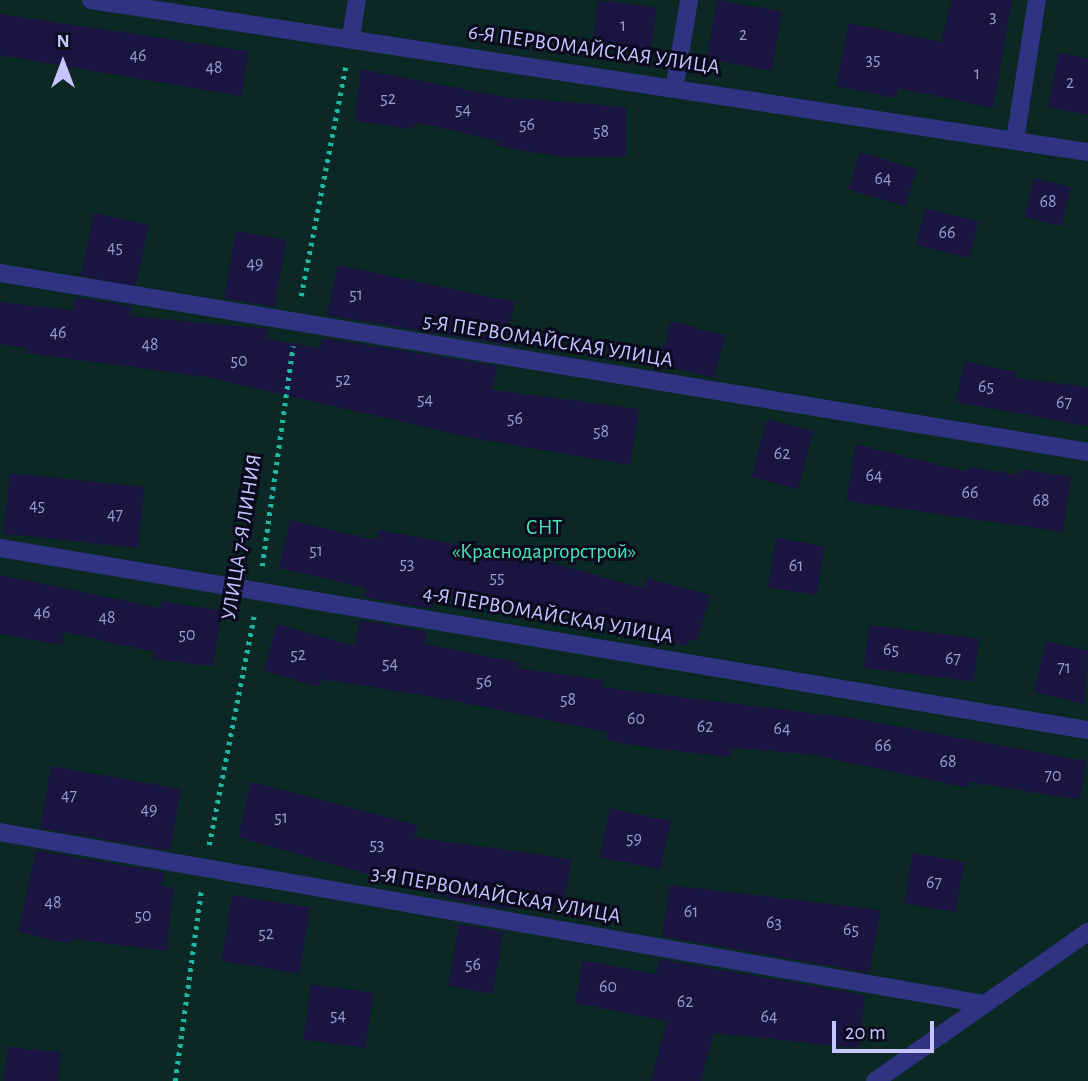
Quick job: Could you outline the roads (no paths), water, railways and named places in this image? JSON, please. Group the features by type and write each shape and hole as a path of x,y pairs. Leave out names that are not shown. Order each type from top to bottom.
{"street":[{"name":"6-Я ПЕРВОМАЙСКАЯ УЛИЦА","path":"91,0 675,84 1088,152"},
{"path":"351,37 357,0"},
{"path":"675,84 689,0"},
{"path":"1015,139 1037,0"},
{"name":"5-Я ПЕРВОМАЙСКАЯ УЛИЦА","path":"0,273 1088,452"},
{"name":"4-Я ПЕРВОМАЙСКАЯ УЛИЦА","path":"0,548 259,589 1088,730"},
{"name":"3-Я ПЕРВОМАЙСКАЯ УЛИЦА","path":"0,832 983,1004"},
{"path":"875,1081 1088,932"}],"park label":[{"name":"СНТ «Краснодаргорстрой»","path":"544,540"}]}
